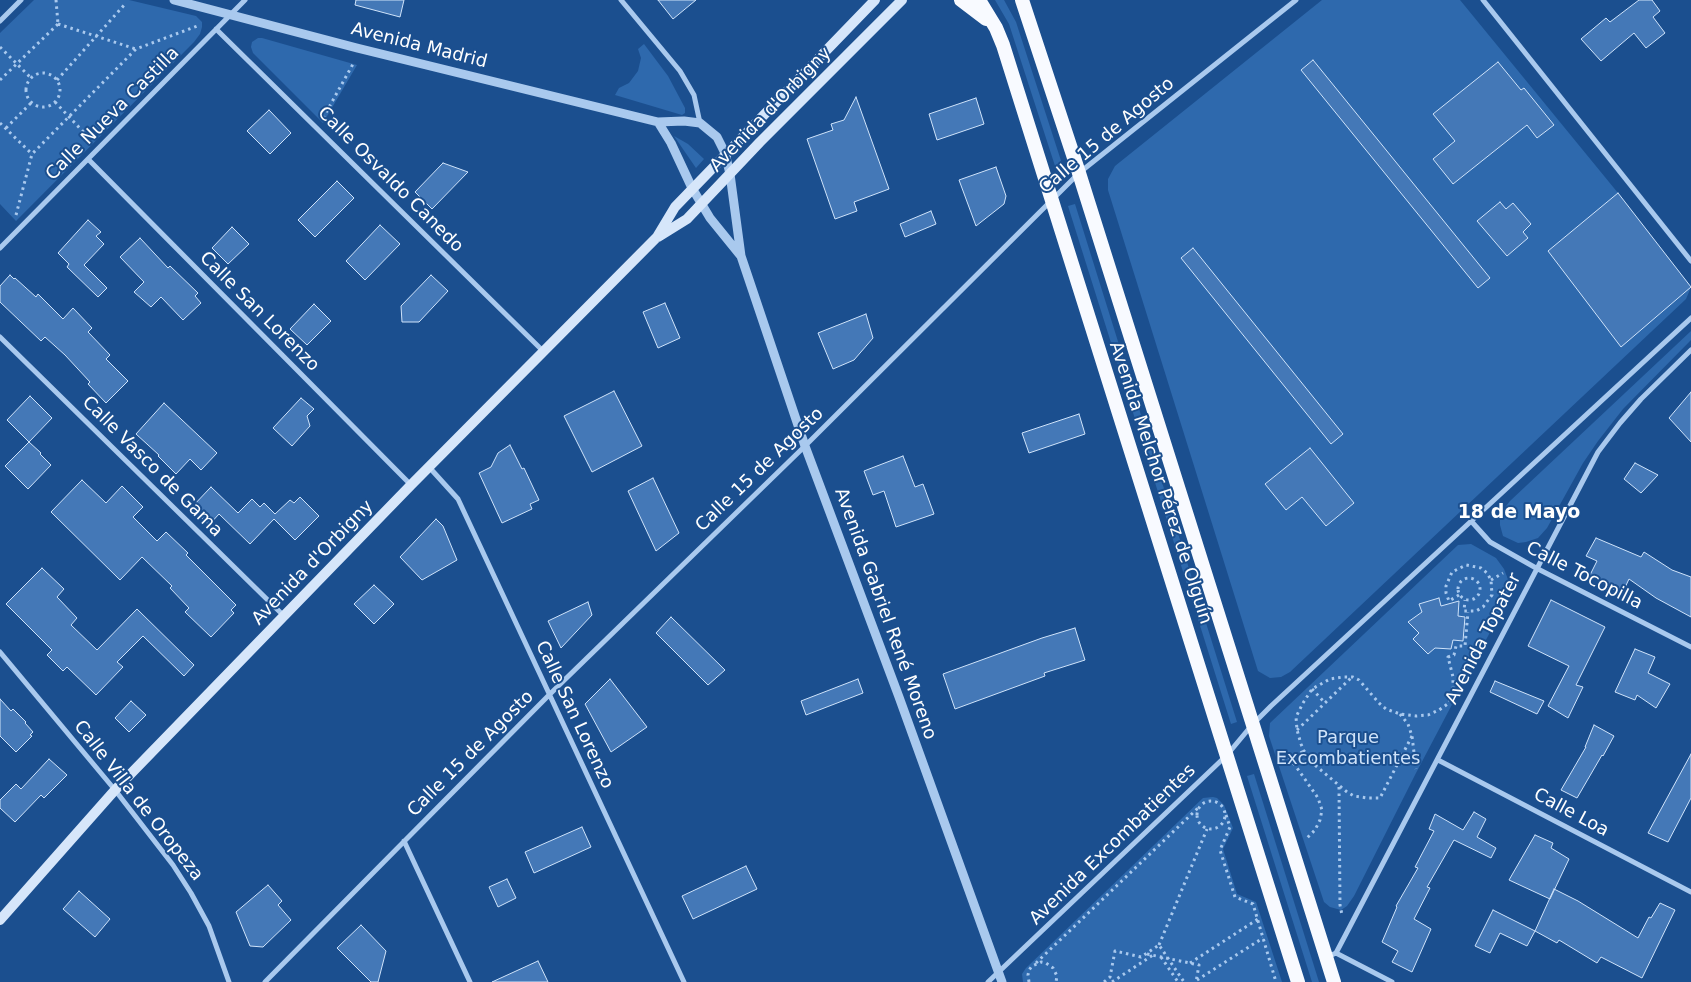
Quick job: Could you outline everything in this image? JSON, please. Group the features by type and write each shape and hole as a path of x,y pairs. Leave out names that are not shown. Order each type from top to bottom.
{"highway":[{"path":"961,0 996,28"},
{"name":"Avenida Melchor Pérez de Olguín","path":"979,0 996,28 1003,45 1298,982"},
{"name":"Avenida Melchor Pérez de Olguín","path":"1024,2 1252,725 1331,955 1334,982"}],"main road":[{"name":"Avenida d'Orbigny","path":"0,920 115,790 411,485 657,237 675,206 875,0"},
{"name":"Avenida d'Orbigny","path":"657,237 687,219 702,205 730,174 902,0"}],"street":[{"path":"0,21 21,0"},
{"name":"Avenida Madrid","path":"174,0 658,122 684,121 700,123"},
{"name":"Calle Nueva Castilla","path":"0,248 245,0"},
{"path":"621,0 680,71 694,95 700,123 717,137 726,153"},
{"name":"Calle 15 de Agosto","path":"264,982 549,695 805,446 1079,173 1296,0"},
{"path":"1484,0 1691,261"},
{"name":"Calle Osvaldo Canedo","path":"216,29 544,352"},
{"path":"658,122 692,188"},
{"name":"Avenida Gabriel René Moreno","path":"726,153 741,256 805,446 1002,982"},
{"name":"Calle San Lorenzo","path":"88,159 411,485"},
{"name":"Avenida Gabriel René Moreno","path":"692,188 710,218 741,256"},
{"path":"1252,725 1691,318"},
{"name":"Calle Vasco de Gama","path":"0,337 284,616"},
{"name":"Avenida Topater","path":"1331,955 1438,760 1536,568 1598,452 1641,399 1691,350"},
{"name":"Calle San Lorenzo","path":"429,468 458,499 684,982"},
{"name":"Calle Tocopilla","path":"1472,522 1490,542 1536,568 1691,647"},
{"name":"Calle Villa de Oropeza","path":"0,652 115,790 173,865 192,893 210,926 229,982"},
{"name":"Avenida Excombatientes","path":"988,982 1227,755 1252,725"},
{"name":"Calle Loa","path":"1438,760 1691,892"},
{"path":"404,841 470,982"},
{"path":"1331,955 1392,982"},
{"path":"1376,982 1382,977"}],"path":[{"path":"56,0 58,24"},
{"path":"57,80 126,3"},
{"path":"58,24 136,49"},
{"path":"0,80 58,24"},
{"path":"16,216 32,154 136,49 200,25"},
{"path":"0,47 30,77"},
{"path":"321,121 353,64"},
{"path":"42,72 48,73 57,80 60,91 55,102 40,107 31,103 25,92 27,81 30,77 42,72"},
{"path":"55,102 91,140"},
{"path":"6,128 31,103"},
{"path":"0,123 32,154"},
{"path":"1459,595 1449,601 1446,586 1452,572 1459,568 1466,565 1481,568 1491,580 1492,595 1488,602 1483,607 1468,612"},
{"path":"1491,580 1503,573"},
{"path":"1468,578 1476,580 1480,588 1478,595 1473,600 1465,600 1459,595 1458,587 1462,580 1468,578"},
{"path":"1465,600 1464,611 1468,612"},
{"path":"1412,736 1380,798 1354,796 1316,766 1304,751 1296,730 1296,717 1312,689 1330,679 1353,677 1364,684 1386,708 1400,714 1428,715 1439,710 1450,703 1453,677 1448,657 1454,655 1456,646 1465,646 1468,612"},
{"path":"1296,730 1353,677"},
{"path":"1312,689 1325,703"},
{"path":"1400,714 1408,724 1412,736 1416,769"},
{"path":"1282,759 1289,759 1304,751"},
{"path":"1289,759 1308,782 1318,798 1322,810 1315,830 1307,838"},
{"path":"1339,786 1341,910"},
{"path":"1029,982 1029,970 1036,963 1198,808 1205,802 1215,801 1222,806 1230,827 1220,850 1235,898 1253,904 1276,982"},
{"path":"1198,808 1199,823 1207,829 1220,827 1226,815"},
{"path":"1105,982 1110,977 1115,951 1141,957 1159,945 1207,829"},
{"path":"1190,963 1258,919"},
{"path":"1197,981 1263,938"},
{"path":"1159,945 1184,982"},
{"path":"1146,954 1199,965 1197,981"},
{"path":"1112,982 1153,955"},
{"path":"1161,956 1178,982"},
{"path":"1036,963 1041,962 1050,965 1056,972 1057,982"}],"green space":[{"path":"34,0 129,0 196,16 202,22 202,27 200,34 194,42 16,221 0,204 0,33"},
{"path":"995,0 1004,0 1016,22 1064,170 1057,172 1009,24"},
{"path":"1322,0 1460,0 1618,193 1691,287 1686,299 1290,672 1281,677 1270,678 1258,671 1108,190 1108,179 1115,166"},
{"path":"258,38 357,65 323,123 253,53 252,42"},
{"path":"644,44 668,76 685,108 685,113 682,115 615,95 619,88 629,83 638,71 641,58 638,49"},
{"path":"674,136 688,144 704,159 696,168"},
{"path":"1075,204 1237,722 1231,724 1068,206"},
{"path":"1691,331 1691,340 1623,409 1598,441 1583,463 1547,528 1538,538 1518,543 1503,536 1500,514 1510,501"},
{"name":"Parque Excombatientes","path":"1471,544 1496,558 1504,569 1509,582 1508,598 1354,896 1347,906 1341,910 1330,907 1324,902 1269,736 1270,723 1458,545"},
{"path":"1254,774 1319,982 1312,982 1247,776"},
{"path":"1203,798 1217,798 1224,805 1233,828 1223,849 1237,894 1256,902 1282,982 1023,982 1022,974 1026,968"}],"building":[{"path":"356,0 404,0 400,17 355,5"},
{"path":"658,0 696,0 673,19"},
{"path":"1639,0 1652,0 1660,11 1653,17 1665,33 1646,48 1634,33 1601,61 1581,39 1606,18 1610,22"},
{"path":"1313,60 1490,278 1478,288 1301,70"},
{"path":"1498,62 1521,90 1524,88 1554,125 1537,138 1527,125 1453,184 1433,159 1455,141 1433,114"},
{"path":"856,97 889,189 854,202 857,211 835,219 807,139 833,130 831,124 844,120"},
{"path":"976,98 984,124 937,140 929,114"},
{"path":"269,110 291,133 270,154 247,131"},
{"path":"443,163 468,172 432,209 415,192"},
{"path":"996,167 1006,196 1004,204 976,226 959,180"},
{"path":"337,181 354,198 315,237 298,220"},
{"path":"1618,193 1691,287 1621,347 1548,251"},
{"path":"1500,202 1506,209 1513,203 1531,224 1523,232 1528,238 1507,256 1477,221"},
{"path":"931,211 936,224 905,237 900,224"},
{"path":"88,220 101,232 96,236 104,244 84,265 107,288 98,297 67,267 69,264 58,253"},
{"path":"380,225 400,244 365,280 346,261"},
{"path":"232,227 249,244 228,264 212,248"},
{"path":"140,238 168,268 170,266 198,293 195,296 201,303 183,320 161,297 151,307 134,292 144,282 120,257"},
{"path":"1193,248 1343,434 1331,444 1181,258"},
{"path":"10,275 36,297 38,294 63,319 73,308 92,328 88,332 110,355 106,359 128,381 106,403 65,355 45,337 41,341 0,302 0,286"},
{"path":"431,275 448,291 419,322 402,322 401,306"},
{"path":"665,303 680,338 658,348 643,312"},
{"path":"314,304 331,321 307,345 290,329"},
{"path":"866,314 873,338 854,360 833,369 818,333"},
{"path":"614,391 642,446 592,472 564,416"},
{"path":"1691,392 1691,442 1669,418"},
{"path":"30,396 52,418 29,442 7,420"},
{"path":"301,398 314,409 307,416 310,426 292,446 273,428"},
{"path":"164,403 217,453 201,470 190,459 176,474 136,434"},
{"path":"1079,414 1085,434 1029,453 1022,433"},
{"path":"29,442 51,465 28,489 5,466"},
{"path":"510,445 522,469 524,468 539,500 530,504 532,509 502,523 479,473 491,467 498,453"},
{"path":"1310,448 1354,503 1326,526 1302,497 1286,510 1265,484"},
{"path":"903,456 915,487 923,484 934,514 896,527 884,491 873,495 864,471"},
{"path":"1635,463 1658,475 1641,493 1624,479"},
{"path":"653,478 679,533 656,551 628,491"},
{"path":"82,480 106,503 122,486 143,507 133,517 157,541 166,532 236,605 231,610 234,613 211,637 185,612 189,608 170,588 172,586 142,557 120,580 51,512"},
{"path":"211,487 238,513 252,499 260,507 264,503 275,514 290,500 294,503 300,497 319,516 295,540 274,519 250,544 219,514 209,525 191,508"},
{"path":"436,519 443,526 457,560 422,580 400,557"},
{"path":"1596,538 1641,557 1644,552 1672,570 1691,577 1691,617 1656,598 1629,579 1622,594 1590,575 1597,561 1586,556"},
{"path":"42,568 64,589 57,597 77,618 71,625 97,650 137,609 194,665 184,676 143,636 117,662 123,667 96,695 67,667 63,671 47,655 52,650 6,604"},
{"path":"374,585 394,604 374,624 354,604"},
{"path":"1439,598 1441,606 1459,601 1458,616 1465,617 1463,641 1453,640 1451,649 1435,648 1428,654 1413,639 1419,633 1408,622 1422,612 1419,604"},
{"path":"1551,600 1605,627 1576,685 1583,687 1568,718 1548,706 1569,666 1528,646"},
{"path":"588,602 592,615 561,648 548,621"},
{"path":"671,617 725,670 708,685 656,633"},
{"path":"1075,628 1085,660 1044,673 1045,676 955,709 943,674"},
{"path":"1635,649 1655,657 1648,673 1670,684 1656,708 1637,695 1635,700 1615,692"},
{"path":"610,679 647,727 611,752 585,704"},
{"path":"858,679 863,693 806,715 801,701"},
{"path":"1495,681 1544,701 1537,714 1490,692"},
{"path":"0,699 11,711 13,709 26,722 33,732 30,735 32,736 16,752 0,736"},
{"path":"131,701 146,715 129,732 115,718"},
{"path":"1594,725 1614,736 1577,798 1561,790 1586,747"},
{"path":"1691,754 1691,798 1668,842 1648,833"},
{"path":"49,759 67,775 44,798 41,795 15,822 0,808 0,800 16,784 21,789"},
{"path":"1474,812 1486,819 1477,837 1496,848 1491,858 1454,840 1427,887 1430,888 1414,919 1431,929 1412,972 1392,962 1398,951 1382,942 1396,906 1418,868 1415,867 1434,831 1429,829 1435,814 1463,830"},
{"path":"582,827 591,847 534,873 525,852"},
{"path":"1535,835 1553,843 1551,848 1569,859 1550,899 1509,880"},
{"path":"746,866 757,889 693,919 682,896"},
{"path":"507,879 516,898 498,907 489,887"},
{"path":"268,885 282,901 278,905 291,920 263,947 250,946 236,912"},
{"path":"1554,889 1578,901 1638,938 1649,917 1651,918 1660,903 1675,910 1642,978 1601,957 1597,963 1559,940 1557,943 1535,931"},
{"path":"79,891 110,919 95,937 63,909"},
{"path":"1493,910 1535,931 1527,946 1500,933 1490,953 1475,946"},
{"path":"361,925 386,951 378,982 371,982 337,948"},
{"path":"538,961 548,982 492,982"}],"district":[{"name":"18 de Mayo","path":"1519,513"}]}
